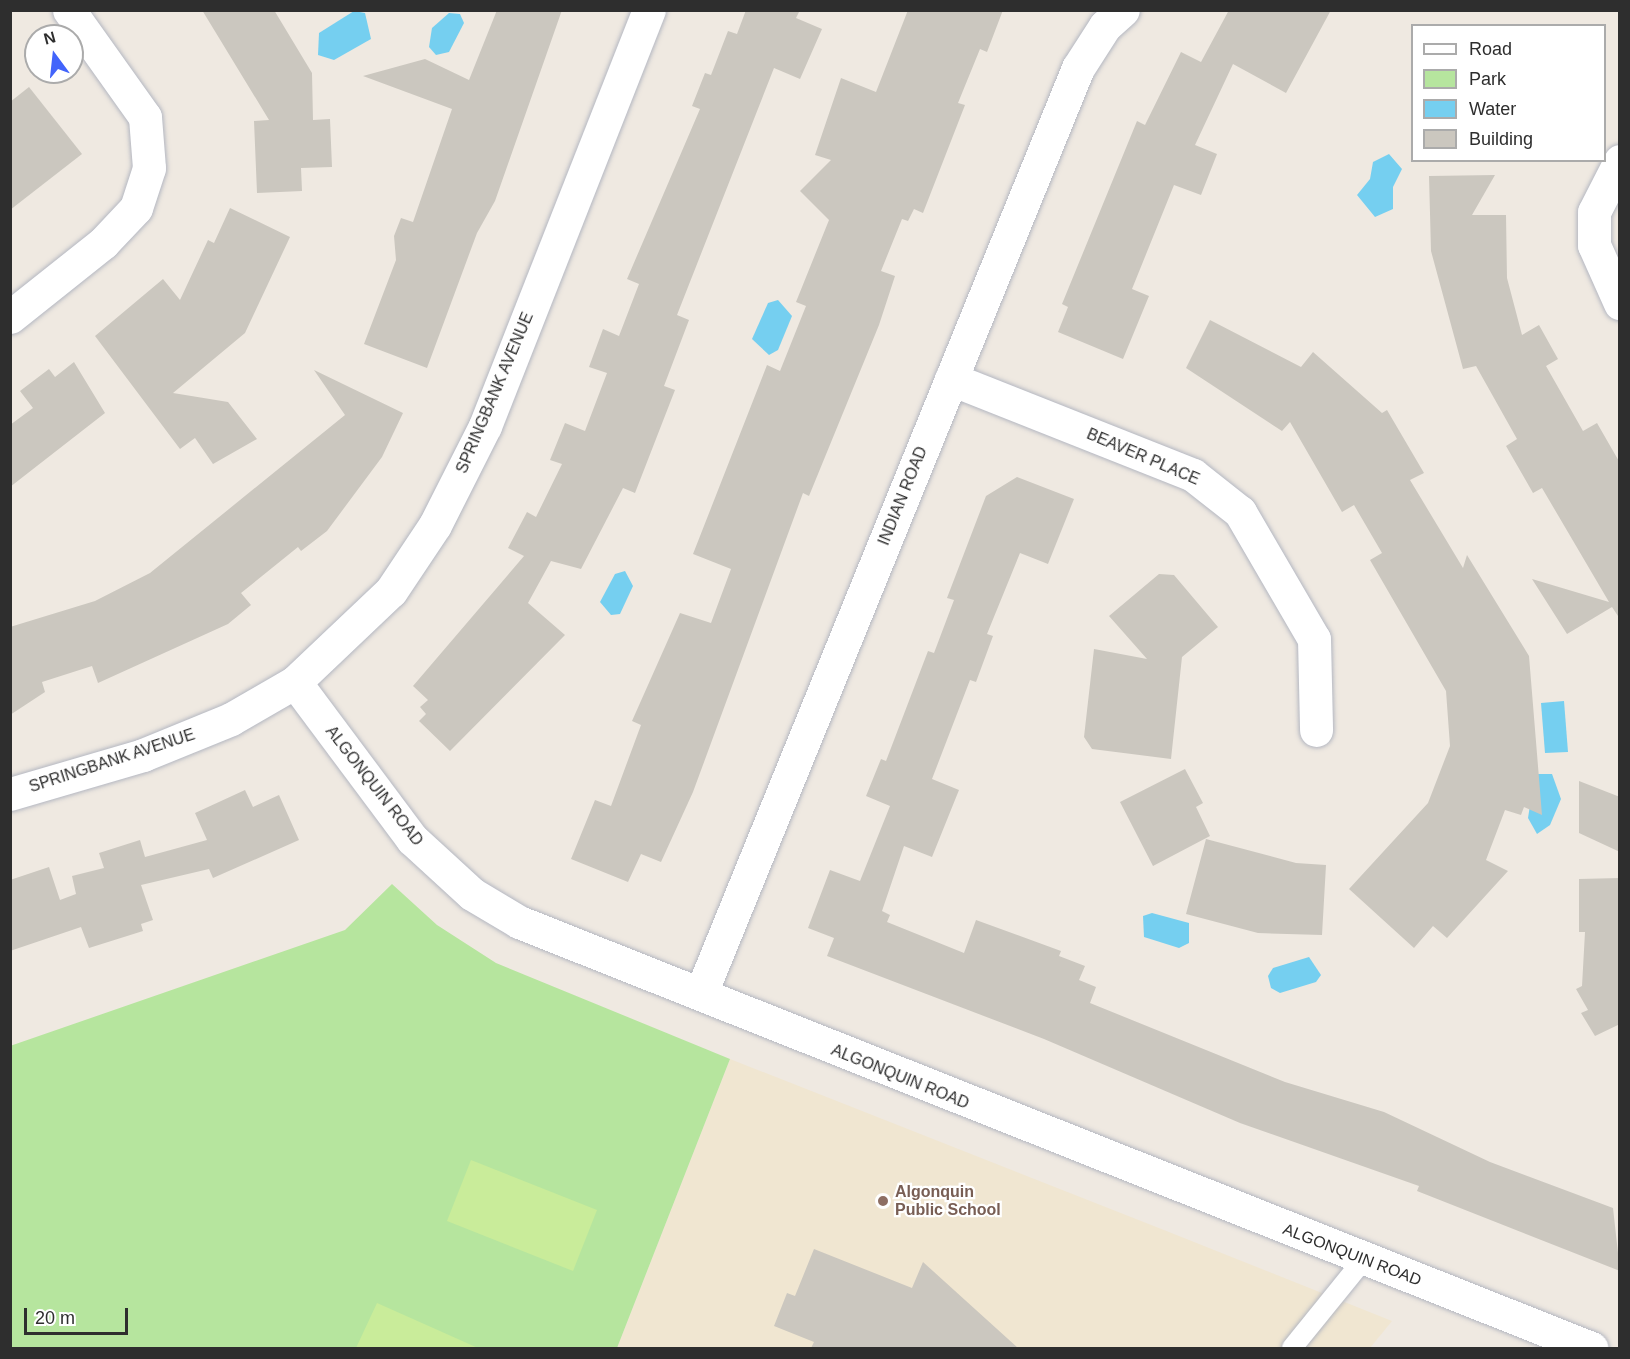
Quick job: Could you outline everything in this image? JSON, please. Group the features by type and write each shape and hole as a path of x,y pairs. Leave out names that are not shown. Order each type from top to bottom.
{"street":[{"path":"10,317 103,243 136,208 149,168 145,117 69,10"},
{"name":"SPRINGBANK AVENUE","path":"10,794 177,743 295,682 391,591 458,482 491,413 649,10"},
{"name":"INDIAN ROAD","path":"701,993 1086,52 1123,10"},
{"path":"1620,161 1594,212 1594,245 1620,303"},
{"name":"BEAVER PLACE","path":"951,379 1193,475 1240,512 1314,639 1316,730"},
{"name":"ALGONQUIN ROAD","path":"295,682 412,839 472,894 519,922 1591,1348"}],"lane":[{"path":"1292,1348 1364,1259"}],"shaded area":[{"name":"Algonquin Public School","path":"730,1059 1392,1321 1370,1348 617,1348"}],"green space":[{"path":"392,884 437,925 496,963 730,1059 617,1348 11,1348 10,1046 345,930"},
{"path":"471,1160 597,1210 573,1271 447,1221"},
{"path":"377,1303 478,1348 356,1348"}],"water":[{"path":"354,11 365,13 371,39 334,60 318,55 319,33"},
{"path":"449,13 460,14 464,23 449,52 436,55 429,47 432,28"},
{"path":"1389,154 1402,169 1393,187 1393,209 1375,217 1357,195 1370,179 1373,162"},
{"path":"778,300 792,316 778,350 769,355 752,339 768,303"},
{"path":"625,571 633,586 620,614 611,615 600,602 615,574"},
{"path":"1564,701 1568,752 1545,753 1541,703"},
{"path":"1535,774 1552,774 1561,799 1550,825 1537,834 1528,818"},
{"path":"1152,913 1189,923 1189,943 1179,948 1144,937 1143,916"},
{"path":"1309,957 1321,975 1316,982 1280,993 1271,988 1268,976 1273,968"}],"building":[{"path":"202,10 274,10 312,73 313,120 330,119 332,167 301,168 302,191 257,193 254,121 269,120"},
{"path":"497,10 562,10 495,201 477,233 427,368 364,344 396,260 394,236 401,218 413,222 452,109 363,76 425,59 469,80"},
{"path":"746,10 800,10 796,18 822,29 800,79 774,68 677,315 689,320 664,386 675,390 635,493 623,488 581,569 551,561 528,603 565,635 450,751 419,721 426,714 420,707 428,700 413,686 524,556 508,548 527,512 536,517 562,464 550,460 565,423 585,431 607,373 589,367 603,329 619,336 639,284 627,279 700,109 692,106 705,73 711,75 728,31 737,34"},
{"path":"908,10 1003,10 987,52 980,49 958,103 965,105 923,213 914,209 908,221 902,219 881,271 895,276 879,325 809,496 803,493 693,792 661,862 641,854 628,882 571,859 595,800 611,806 641,725 632,721 680,613 711,623 731,569 693,554 767,365 780,371 806,306 796,302 829,220 800,191 831,160 815,155 841,78 876,92"},
{"path":"1229,10 1331,10 1286,93 1233,64 1195,145 1217,154 1201,195 1174,185 1132,289 1149,296 1123,359 1058,332 1068,307 1062,304 1137,121 1145,125 1181,52 1201,62"},
{"path":"29,87 82,154 10,210 10,102"},
{"path":"1495,175 1472,215 1506,215 1507,278 1522,335 1539,325 1558,359 1546,366 1583,431 1597,423 1620,463 1620,619 1612,607 1567,634 1532,579 1609,602 1542,488 1533,493 1506,446 1517,439 1476,366 1463,369 1431,251 1429,176"},
{"path":"230,208 290,237 245,333 173,393 228,402 257,439 213,464 195,438 180,449 95,336 163,279 180,300 208,240 214,243"},
{"path":"1210,320 1301,367 1313,352 1382,413 1387,410 1424,473 1410,480 1463,568 1467,555 1529,656 1542,815 1524,807 1521,815 1505,810 1486,860 1508,871 1447,938 1433,926 1414,948 1349,889 1428,803 1450,746 1446,691 1370,560 1382,553 1354,505 1342,512 1290,422 1282,431 1186,368"},
{"path":"74,362 105,413 10,487 10,425 33,408 20,391 49,369 55,377"},
{"path":"314,370 403,413 382,457 327,531 301,551 298,547 241,593 251,605 228,624 98,683 92,666 42,682 45,692 10,715 10,627 95,601 150,573 345,415"},
{"path":"1017,477 1074,499 1048,564 1020,553 987,634 993,636 976,682 970,680 932,779 959,790 932,857 904,846 882,911 890,915 887,922 964,953 976,920 1061,951 1059,956 1085,966 1079,980 1096,987 1090,1003 1285,1082 1384,1112 1490,1162 1613,1208 1620,1271 1417,1191 1419,1186 1240,1123 1044,1039 827,956 834,938 808,928 830,870 860,881 890,806 866,796 881,759 886,761 928,651 934,653 954,600 947,598 986,496"},
{"path":"1159,574 1174,575 1218,627 1182,657 1171,759 1092,749 1084,737 1094,649 1147,659 1109,616"},
{"path":"1185,769 1203,803 1196,807 1210,836 1153,866 1120,802"},
{"path":"1579,781 1620,797 1620,852 1579,833"},
{"path":"245,790 253,807 279,795 299,840 213,878 209,869 141,885 153,920 141,924 143,931 89,948 81,927 10,951 10,880 49,867 60,900 76,894 72,876 104,868 99,853 140,840 145,857 207,840 195,813"},
{"path":"1206,839 1296,863 1326,865 1322,935 1258,933 1186,914"},
{"path":"1620,878 1620,1024 1595,1036 1581,1013 1588,1010 1576,989 1582,986 1585,932 1579,932 1579,879"},
{"path":"814,1249 912,1288 923,1262 1018,1348 811,1348 814,1342 774,1326 787,1293 795,1296"}],"place":[{"name":"Algonquin Public School","path":"883,1201"}]}
